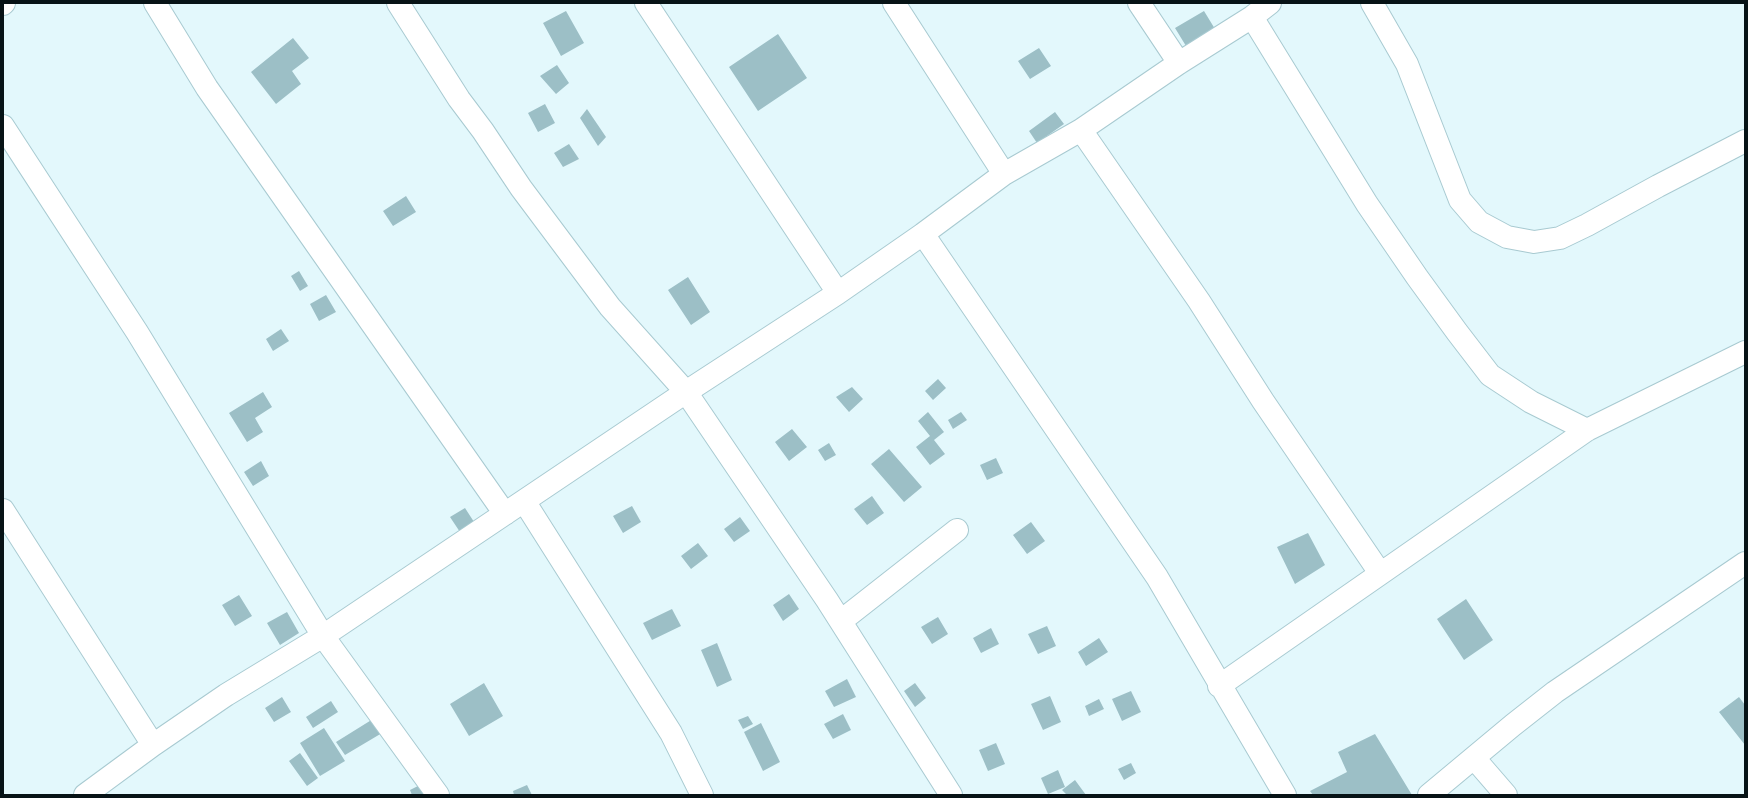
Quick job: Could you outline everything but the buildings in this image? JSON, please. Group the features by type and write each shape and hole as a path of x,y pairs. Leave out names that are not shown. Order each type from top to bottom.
{"street":[{"path":"155,3 207,88 505,514"},
{"path":"398,3 459,99 526,194 610,307 686,392 841,621 951,795"},
{"path":"646,3 838,293"},
{"path":"894,3 1004,174"},
{"path":"1139,3 1179,63"},
{"path":"85,795 153,745 226,695 323,636 686,392 838,293 923,234 1004,174 1081,130 1179,63 1252,17 1270,3"},
{"path":"1372,3 1407,64 1460,200 1479,222 1507,237 1534,242 1560,238 1588,225 1658,186 1745,142"},
{"path":"1252,17 1367,204 1417,277 1490,375 1531,402 1587,430"},
{"path":"3,126 137,332 323,636 438,795"},
{"path":"1081,130 1199,301 1263,401 1380,572"},
{"path":"923,234 1157,577 1285,795"},
{"path":"1220,686 1380,572 1587,430 1745,352"},
{"path":"524,501 671,733 702,795"},
{"path":"3,510 153,745"},
{"path":"841,621 957,530"},
{"path":"1429,795 1555,692 1745,563"},
{"path":"1474,758 1506,795"}]}
